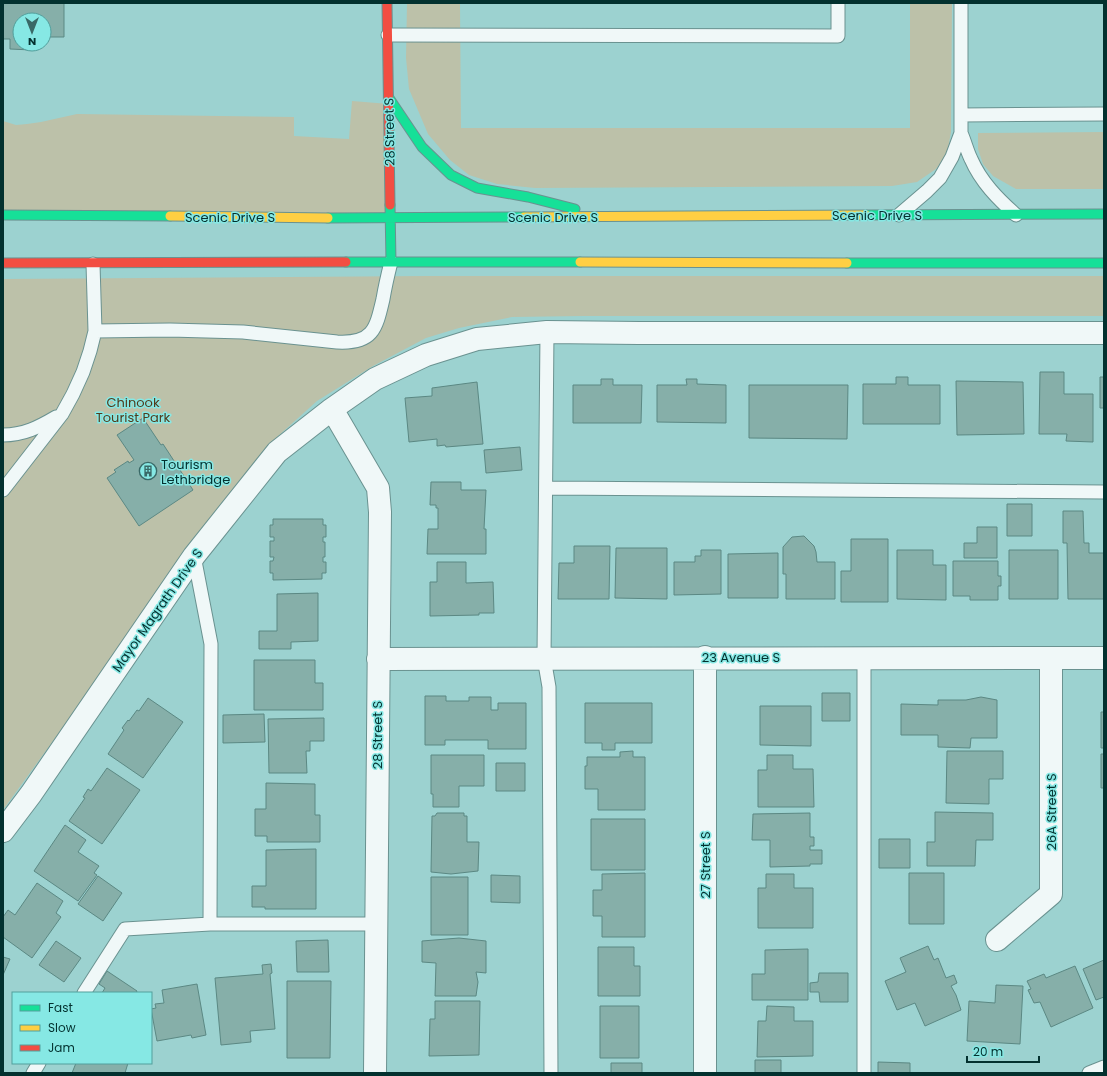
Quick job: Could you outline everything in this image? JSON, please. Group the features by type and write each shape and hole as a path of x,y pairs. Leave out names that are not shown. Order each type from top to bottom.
{"main road":[{"name":"28 Street S","path":"387,3 391,262"},
{"path":"389,98 422,147 446,172 462,182 477,188 528,197 606,217"},
{"name":"Scenic Drive S","path":"3,215 391,218 1104,214"},
{"path":"3,263 1104,263"}],"street":[{"path":"332,409 375,379 426,355 477,339 547,332 1104,333"},
{"name":"Mayor Magrath Drive S","path":"3,831 31,794 194,556 277,452 332,409"},
{"name":"28 Street S","path":"332,409 378,488 380,512 375,1073"},
{"name":"23 Avenue S","path":"378,659 705,657 1104,658"},
{"name":"27 Street S","path":"705,657 705,1073"},
{"name":"26A Street S","path":"997,940 1051,894 1051,658"}],"lane":[{"path":"388,35 838,36 838,3"},
{"path":"899,215 940,178 952,157 961,133 961,3"},
{"path":"961,115 1104,114"},
{"path":"961,133 972,160 984,181 996,196 1016,215"},
{"path":"95,331 228,331 348,343 357,341 372,331 379,320 391,262"},
{"path":"3,490 62,414 83,372 95,331 93,264"},
{"path":"547,332 544,658 549,687 551,1073"},
{"path":"3,435 20,434 29,431 62,414"},
{"path":"546,488 1104,492"},
{"path":"194,556 211,644 210,924"},
{"path":"864,658 864,1073"},
{"path":"85,992 126,929 210,924 376,924"},
{"path":"33,1073 38,1064"},
{"path":"1089,1073 1104,1066"}],"green space":[{"path":"407,3 460,3 461,128 910,128 910,3 952,3 951,132 947,154 936,169 917,182 892,186 535,188 497,184 469,175 450,160 428,134 409,89 406,58"},
{"path":"352,101 389,104 391,218 3,215 3,121 16,125 27,124 77,114 294,117 294,136 349,139"},
{"path":"1104,132 1104,189 1016,189 993,176 983,164 978,149 978,133"},
{"name":"Chinook Tourist Park","path":"427,276 1104,276 1104,316 512,317 459,328 426,338 373,366 317,401 267,446 3,810 3,279"}],"building":[{"path":"3,3 64,3 64,37 52,37 52,12 12,12 12,49 10,49 10,39 3,39"},
{"path":"1040,372 1064,372 1064,394 1093,394 1093,442 1066,441 1067,434 1039,434"},
{"path":"896,377 908,377 908,385 940,385 940,424 863,424 863,384 896,384"},
{"path":"1100,377 1104,377 1104,408 1100,408"},
{"path":"601,379 613,379 613,385 642,385 641,423 573,423 573,385 601,385"},
{"path":"686,379 697,379 697,384 726,385 726,423 657,422 657,385 687,385"},
{"path":"956,381 1023,382 1024,434 957,435"},
{"path":"477,382 483,444 446,447 445,445 437,446 437,439 409,442 405,398 432,396 432,388"},
{"path":"749,385 848,385 847,439 749,438"},
{"name":"Tourism Lethbridge","path":"143,418 161,445 163,444 193,490 139,526 107,478 116,472 114,470 128,461 129,463 134,460 117,435"},
{"path":"520,447 522,470 486,473 484,450"},
{"path":"431,482 461,482 461,490 486,490 484,529 486,529 486,554 427,554 428,529 438,529 438,508 436,508 436,505 430,505"},
{"path":"1007,504 1032,504 1032,536 1007,536"},
{"path":"1063,511 1083,511 1084,543 1089,543 1089,553 1104,553 1104,599 1068,599 1067,543 1063,543"},
{"path":"273,519 323,519 323,525 326,525 326,537 323,537 323,542 325,542 325,557 323,557 323,562 326,562 326,573 322,573 322,579 273,580 273,573 270,573 270,561 273,561 274,557 270,557 270,541 274,541 274,537 270,537 270,525 273,525"},
{"path":"977,527 997,527 997,558 964,558 964,543 977,543"},
{"path":"804,536 814,546 817,562 835,562 835,599 786,599 786,574 783,574 783,547 792,537"},
{"path":"851,539 888,539 888,602 841,602 841,571 851,571"},
{"path":"574,546 610,546 609,599 558,599 559,563 574,563"},
{"path":"616,548 667,548 667,599 615,598"},
{"path":"701,550 721,550 721,594 674,595 674,562 695,562 695,556 701,556"},
{"path":"897,550 933,550 933,565 946,565 946,600 897,599"},
{"path":"1009,550 1058,550 1058,599 1009,599"},
{"path":"778,553 778,598 728,598 728,554"},
{"path":"953,561 998,561 998,576 1001,576 1001,586 998,586 998,600 970,600 970,596 953,596"},
{"path":"437,562 466,562 466,583 493,582 494,613 479,613 479,615 430,616 430,582 437,582"},
{"path":"318,593 318,641 291,642 291,649 259,649 259,631 277,631 277,594"},
{"path":"254,660 315,660 315,683 323,683 323,710 254,710"},
{"path":"822,693 850,693 850,721 822,721"},
{"path":"425,696 446,696 446,701 469,701 469,697 491,697 491,710 498,710 498,703 526,703 526,749 488,749 488,740 445,740 445,745 425,745"},
{"path":"981,697 997,700 997,738 971,738 970,748 938,747 938,735 901,735 901,704 938,705 938,700 966,700"},
{"path":"148,698 183,722 143,778 108,754 124,730 122,728 137,710 139,711"},
{"path":"585,703 652,703 652,743 615,743 615,750 602,750 602,743 585,743"},
{"path":"760,706 811,706 811,746 760,745"},
{"path":"1101,712 1104,712 1104,748 1101,748"},
{"path":"264,714 265,742 223,743 223,715"},
{"path":"324,718 324,741 310,741 310,751 306,751 307,773 269,773 268,719"},
{"path":"633,751 633,757 645,757 645,810 598,810 598,789 585,789 585,766 587,766 587,757 620,757 620,752"},
{"path":"947,751 1003,751 1003,779 989,779 989,804 946,803"},
{"path":"1101,754 1104,754 1104,788 1101,788"},
{"path":"431,755 484,755 484,786 459,786 459,807 433,807 433,794 431,794"},
{"path":"767,755 793,755 793,769 813,769 814,807 758,807 758,770 767,770"},
{"path":"496,763 525,763 525,791 496,791"},
{"path":"107,768 140,790 102,844 69,821 85,798 83,797 88,789 91,791"},
{"path":"266,783 315,784 315,815 320,815 320,842 267,842 267,836 255,836 255,809 266,809"},
{"path":"935,812 993,813 993,840 976,840 975,866 927,866 927,842 935,842"},
{"path":"437,813 464,813 464,816 467,816 467,842 479,842 478,871 451,874 431,872 432,816 435,816"},
{"path":"810,813 810,837 814,837 814,846 810,846 810,850 822,850 822,864 810,864 810,866 770,867 770,840 752,840 753,814"},
{"path":"591,819 645,819 645,870 591,870"},
{"path":"65,825 86,840 78,852 99,866 94,873 97,875 78,901 34,871"},
{"path":"879,839 910,839 910,868 879,868"},
{"path":"316,849 316,909 265,909 265,907 252,907 252,886 266,886 266,850"},
{"path":"645,873 645,937 602,937 602,916 593,916 593,890 602,890 602,874"},
{"path":"909,873 944,873 944,924 909,924"},
{"path":"766,874 794,874 794,888 813,888 813,928 758,928 758,888 766,888"},
{"path":"491,875 520,876 520,903 491,902"},
{"path":"98,876 122,893 103,921 78,904"},
{"path":"431,877 468,877 468,935 431,935"},
{"path":"37,883 63,901 56,913 61,917 32,958 3,937 3,917 8,910 15,915"},
{"path":"459,938 486,941 486,973 476,972 478,982 476,996 435,996 436,963 422,962 422,941"},
{"path":"328,940 329,972 297,972 296,941"},
{"path":"56,941 81,958 64,982 39,965"},
{"path":"928,946 934,960 938,958 946,978 954,975 957,983 951,986 961,1010 925,1026 915,1003 897,1010 885,981 906,972 900,958"},
{"path":"598,947 634,947 634,966 640,966 640,996 598,996"},
{"path":"808,949 808,1000 752,1000 752,974 765,974 765,950"},
{"path":"3,957 10,959 3,975"},
{"path":"1104,960 1104,997 1096,1000 1083,969"},
{"path":"271,964 272,973 270,974 275,1029 250,1031 251,1042 221,1045 215,978 263,974 262,965"},
{"path":"1075,966 1093,1008 1051,1027 1040,1002 1034,1003 1028,990 1031,989 1027,981 1044,974 1046,978"},
{"path":"107,971 137,991 103,992 105,988 99,984"},
{"path":"819,973 848,973 848,1002 820,1002 819,992 810,992 810,983 818,982"},
{"path":"287,981 331,981 330,1058 287,1058"},
{"path":"197,984 206,1035 192,1038 191,1035 157,1041 152,1009 156,1008 155,1004 164,1003 162,990"},
{"path":"996,985 1023,986 1020,1044 967,1041 969,1001 995,1003"},
{"path":"435,1001 480,1001 479,1055 429,1056 430,1019 435,1019"},
{"path":"600,1006 639,1006 639,1058 600,1058"},
{"path":"767,1006 794,1007 794,1021 813,1021 813,1056 757,1057 758,1021 766,1021"},
{"path":"755,1060 781,1060 781,1073 755,1073"},
{"path":"878,1062 910,1063 910,1073 878,1073"},
{"path":"611,1063 642,1063 642,1073 611,1073"},
{"path":"76,1064 128,1064 125,1073 72,1073"}],"traffic: fast":[{"path":"389,98 422,147 451,175 477,188 528,197 575,209"},
{"path":"390,205 391,262"},
{"path":"866,215 1104,214"},
{"path":"3,215 170,216"},
{"path":"328,218 524,217"},
{"path":"346,262 580,262"},
{"path":"847,263 1104,263"}],"traffic: slow":[{"path":"524,217 866,215"},
{"path":"170,216 328,218"},
{"path":"580,262 847,263"}],"traffic: jam":[{"path":"387,3 390,205"},
{"path":"3,263 346,262"}],"place":[{"name":"Tourism Lethbridge","path":"148,471"}]}
